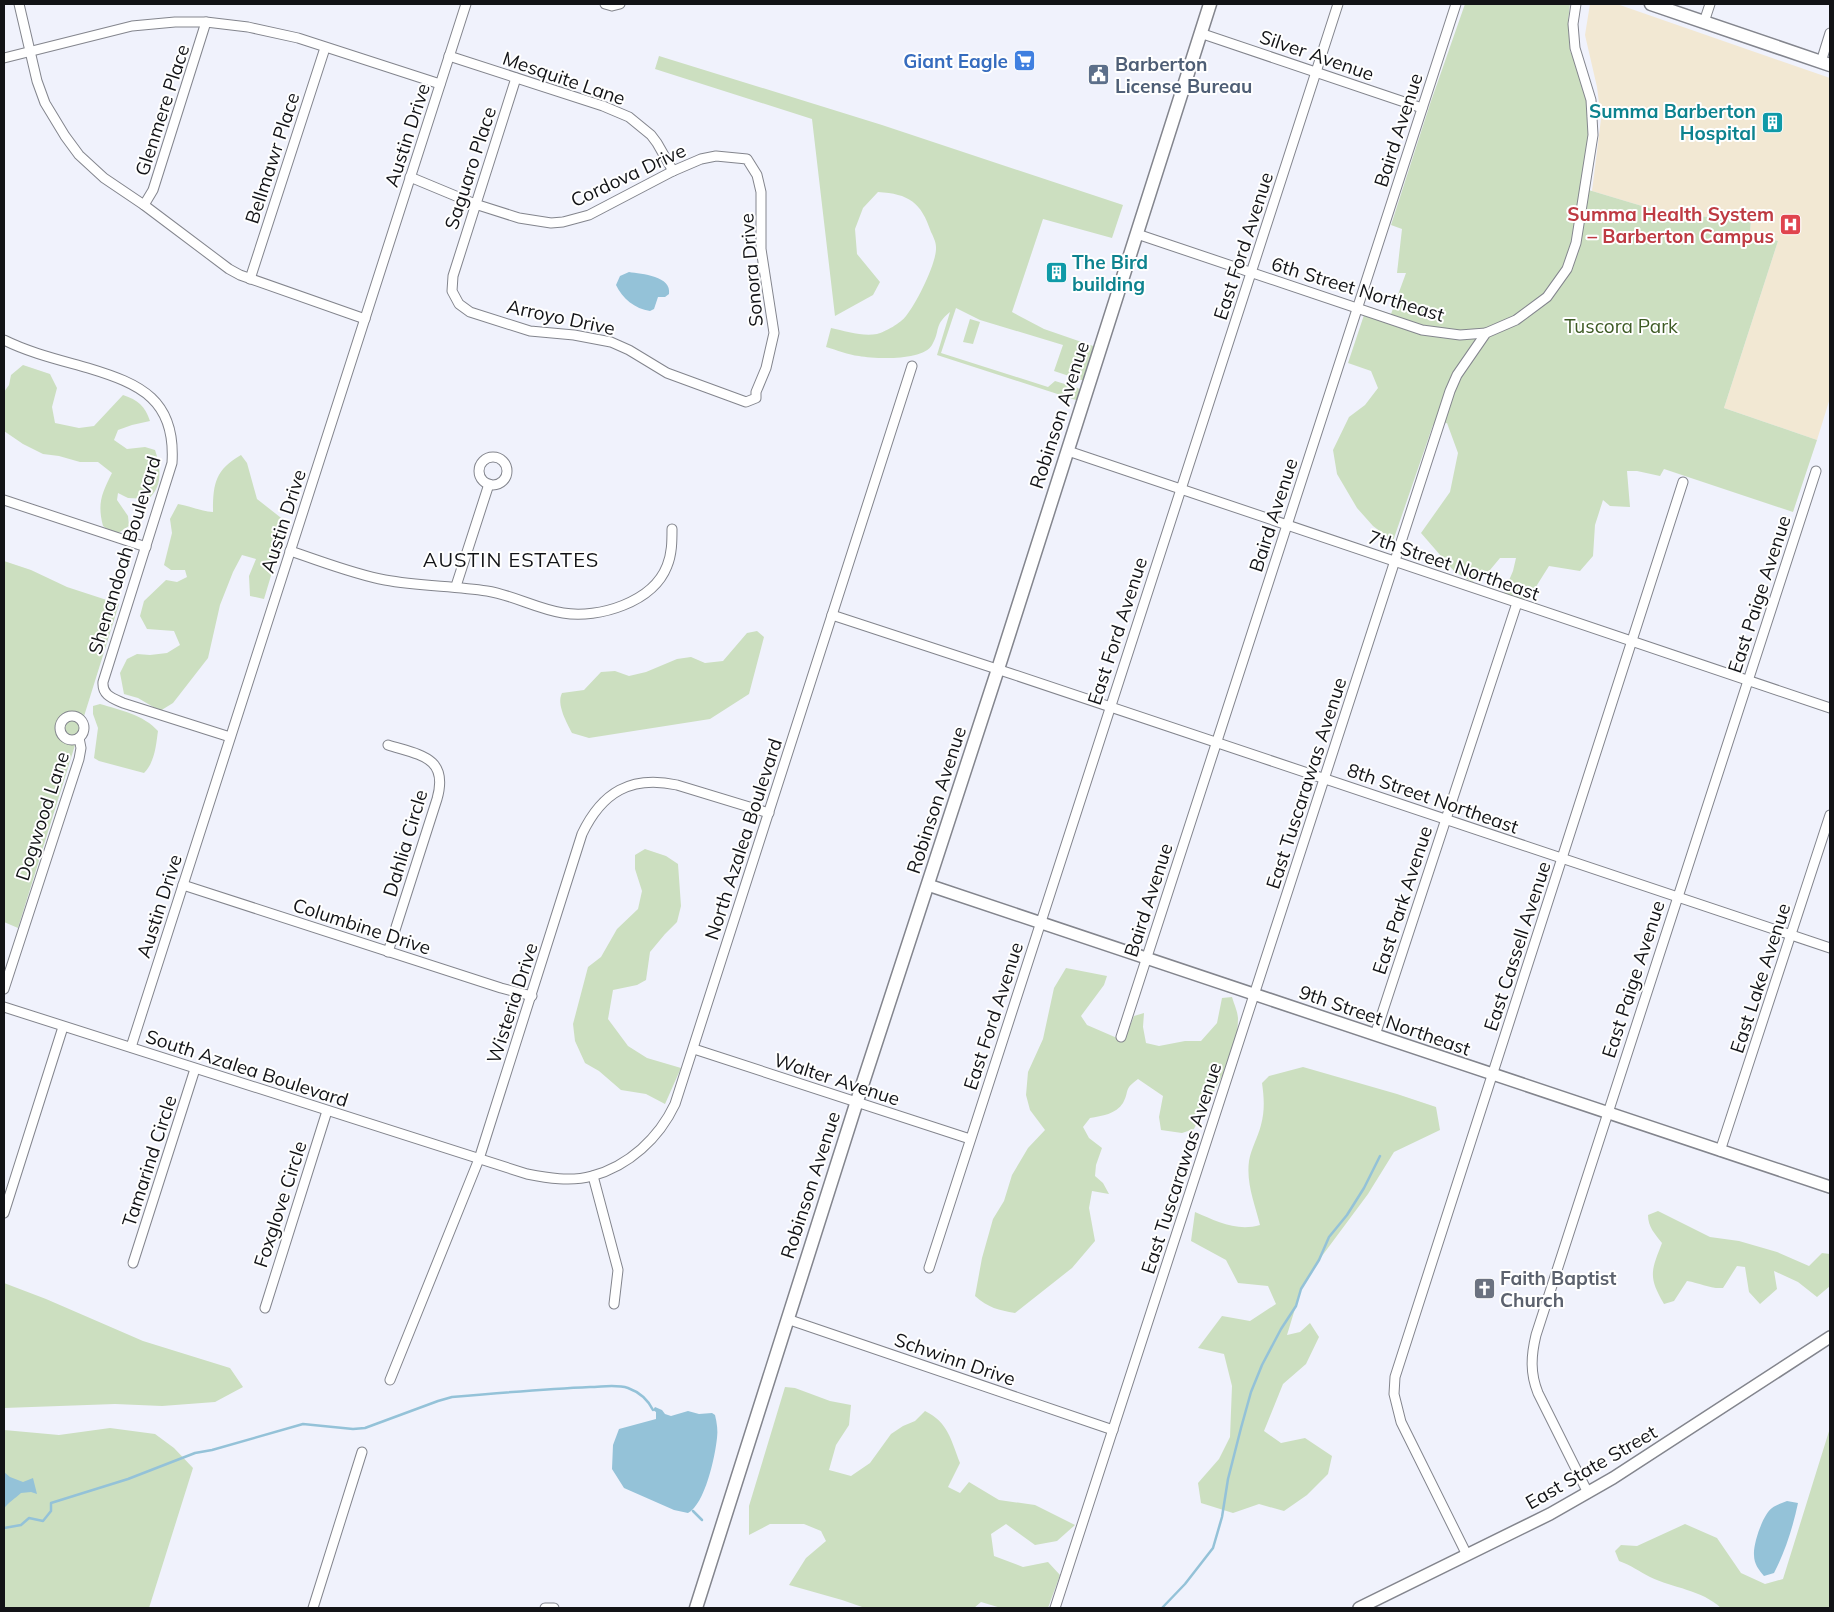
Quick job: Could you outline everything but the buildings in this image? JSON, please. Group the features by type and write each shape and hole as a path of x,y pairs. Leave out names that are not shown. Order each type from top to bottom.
{"main road":[{"name":"Robinson Avenue","path":"696,1608 787,1319 998,669 1210,4"},
{"path":"1651,4 1826,63"}],"street":[{"path":"18,4 37,81 45,103 65,136 91,166 228,268 250,279 365,319"},
{"name":"Austin Drive","path":"131,1048 466,4"},
{"path":"605,4 612,6 620,4"},
{"name":"East Ford Avenue","path":"929,1268 1338,4"},
{"name":"Baird Avenue","path":"1121,1037 1456,4"},
{"path":"1486,333 1516,320 1547,297 1566,269 1576,242 1593,135 1591,100 1575,48 1573,24 1576,4"},
{"path":"1704,22 1710,4"},
{"path":"4,58 132,26 175,22 206,22 276,32 440,84"},
{"name":"Glenmere Place","path":"144,205 153,190 206,22"},
{"name":"Silver Avenue","path":"1200,33 1422,108"},
{"path":"1826,63 1830,33"},
{"name":"Bellmawr Place","path":"250,279 325,48"},
{"name":"Mesquite Lane","path":"449,56 603,106 629,117 657,143 673,171"},
{"name":"Saguaro Place","path":"455,268 516,78"},
{"name":"Cordova Drive","path":"410,177 475,204 519,218 541,222 563,222 589,215 673,171 708,157 747,159"},
{"name":"Sonora Drive","path":"746,402 756,398 756,392 766,368 774,333 761,248 761,192 757,175 747,159"},
{"name":"6th Street Northeast","path":"1137,234 1422,330 1460,335 1486,333"},
{"name":"Arroyo Drive","path":"455,268 451,283 452,291 459,304 470,312 530,330 574,335 611,342 676,376 746,402"},
{"name":"East Tuscarawas Avenue","path":"1055,1608 1450,391 1457,375 1486,333"},
{"name":"Shenandoah Boulevard","path":"4,340 130,382 140,388 157,404 168,424 172,438 172,463 103,687 108,696 122,703 230,737"},
{"name":"North Azalea Boulevard","path":"479,1159 540,1177 570,1179 593,1176 627,1160 661,1130 675,1104 694,1049 912,366"},
{"name":"7th Street Northeast","path":"1068,451 1830,708"},
{"name":"East Paige Avenue","path":"1588,1493 1538,1393 1534,1381 1531,1357 1536,1335 1607,1113 1816,471"},
{"name":"East Cassell Avenue","path":"1467,1555 1401,1422 1396,1406 1394,1386 1402,1354 1683,482"},
{"path":"456,586 490,484"},
{"path":"4,500 146,547"},
{"path":"290,551 380,579 456,586 506,595 552,611 589,614 615,609 629,603 644,594 663,575 671,555 672,529"},
{"name":"East Park Avenue","path":"1375,1035 1517,604"},
{"name":"8th Street Northeast","path":"832,615 1110,706 1830,948"},
{"name":"Dogwood Lane","path":"4,989 79,759 81,748 79,738"},
{"name":"Dahlia Circle","path":"388,745 420,754 429,760 439,773 440,781 437,800 388,952"},
{"name":"Wisteria Drive","path":"390,1380 479,1159 582,834 593,813 604,801 619,790 635,783 663,782 677,784 769,813"},
{"name":"East Lake Avenue","path":"1720,1150 1830,815"},
{"name":"Columbine Drive","path":"183,885 501,988 532,996"},
{"name":"9th Street Northeast","path":"928,885 1830,1187"},
{"name":"South Azalea Boulevard","path":"4,1007 479,1159"},
{"path":"4,1213 63,1027"},
{"name":"Walter Avenue","path":"694,1049 970,1139"},
{"name":"Tamarind Circle","path":"133,1263 195,1068"},
{"name":"Foxglove Circle","path":"265,1308 327,1111"},
{"path":"593,1176 618,1270 614,1304"},
{"name":"Schwinn Drive","path":"787,1319 1112,1430"},
{"name":"East State Street","path":"1359,1608 1588,1493 1646,1458 1830,1337"},
{"path":"313,1608 362,1452"},
{"path":"545,1608 554,1608"}],"shaded area":[{"name":"Summa Health System – Barberton Campus","path":"1590,4 1617,4 1830,78 1830,398 1817,440 1724,408 1778,241 1750,232 1751,219 1672,215 1592,191 1601,119 1597,87 1585,35"}],"green space":[{"name":"Tuscora Park","path":"1465,4 1570,4 1568,22 1570,51 1576,62 1589,106 1588,137 1582,188 1672,215 1751,219 1750,232 1778,241 1724,408 1817,440 1793,512 1664,469 1660,476 1627,471 1630,507 1610,506 1603,500 1595,525 1593,556 1580,571 1549,566 1532,593 1519,604 1504,592 1516,558 1500,558 1485,576 1472,582 1454,571 1421,533 1450,492 1458,453 1447,423 1433,425 1393,541 1373,526 1357,508 1337,474 1333,450 1349,417 1365,405 1378,388 1371,371 1348,363 1367,306 1391,314 1406,273 1397,273 1402,229 1391,225"},
{"path":"659,56 882,125 1123,205 1112,238 1043,219 1012,312 1044,329 1096,347 1086,380 1054,371 1063,345 980,320 956,308 941,353 1048,387 1055,381 1078,388 1082,392 1079,401 937,355 950,312 941,321 932,345 919,354 898,358 876,358 851,355 826,347 831,328 872,335 888,329 904,319 925,283 935,254 935,241 923,213 906,198 878,192 863,208 855,229 857,254 880,282 873,295 835,316 812,119 655,69"},
{"path":"970,319 980,322 973,344 963,342"},
{"path":"23,365 50,374 57,388 52,407 55,423 79,428 94,426 123,395 137,401 146,411 150,421 118,430 114,440 127,449 145,447 155,450 159,463 158,483 153,494 148,499 128,498 118,493 117,500 128,516 129,526 115,535 103,526 100,511 103,492 112,473 98,462 80,462 43,454 23,444 4,431 4,392 9,385 11,375"},
{"path":"241,455 247,463 257,499 285,521 264,599 250,596 249,576 256,559 242,555 220,605 208,658 173,703 160,711 138,698 124,694 120,673 127,659 137,654 167,653 180,645 174,631 147,629 140,616 144,601 166,580 177,582 187,577 185,570 171,570 164,565 172,533 170,519 178,504 213,512 217,479 226,466"},
{"path":"4,561 31,570 67,587 119,604 18,928 4,922"},
{"path":"757,631 764,637 749,694 710,719 589,738 572,733 561,708 562,693 584,690 601,672 615,671 629,676 646,672 677,659 691,657 705,663 723,661 747,633"},
{"path":"100,704 139,717 158,731 153,759 144,773 94,758 98,728 93,714 93,706"},
{"path":"645,849 666,856 678,864 681,906 677,922 650,952 646,980 637,985 613,990 608,1019 628,1046 647,1058 681,1068 665,1104 646,1094 621,1090 599,1071 585,1063 575,1041 573,1024 588,967 601,957 617,929 638,909 642,891 635,869 635,855"},
{"path":"1066,968 1107,976 1104,985 1081,1016 1087,1025 1124,1041 1134,1016 1144,1013 1143,1027 1146,1043 1159,1046 1185,1041 1201,1041 1217,1023 1222,998 1232,997 1238,1016 1237,1034 1222,1076 1194,1129 1182,1133 1161,1130 1159,1117 1163,1096 1138,1079 1129,1088 1123,1103 1117,1110 1090,1118 1083,1127 1089,1138 1102,1148 1096,1165 1095,1176 1103,1183 1109,1194 1092,1191 1089,1208 1095,1241 1072,1268 1015,1313 994,1308 975,1296 982,1258 993,1219 1004,1201 1012,1175 1028,1148 1045,1130 1030,1110 1026,1095 1028,1072 1043,1039 1054,988"},
{"path":"1303,1067 1436,1107 1440,1130 1394,1152 1368,1194 1319,1260 1301,1289 1287,1335 1300,1332 1310,1323 1319,1337 1306,1364 1283,1384 1264,1431 1281,1443 1305,1438 1332,1456 1328,1474 1307,1495 1284,1511 1259,1504 1233,1513 1201,1503 1198,1483 1219,1459 1230,1437 1232,1386 1224,1354 1198,1348 1222,1316 1250,1321 1276,1304 1268,1286 1238,1283 1226,1260 1191,1241 1195,1212 1219,1222 1235,1226 1251,1227 1260,1225 1248,1169 1263,1114 1264,1098 1262,1083 1269,1076"},
{"path":"1658,1211 1710,1237 1739,1241 1777,1252 1809,1266 1822,1253 1830,1254 1830,1286 1817,1297 1798,1282 1774,1271 1777,1289 1760,1304 1749,1292 1745,1267 1737,1266 1723,1288 1714,1288 1687,1281 1674,1301 1664,1304 1653,1280 1655,1261 1662,1243 1654,1233 1648,1219 1648,1215"},
{"path":"4,1283 143,1341 230,1368 243,1387 215,1402 162,1406 115,1404 4,1408"},
{"path":"785,1387 795,1388 830,1401 851,1405 849,1425 836,1445 829,1470 851,1476 870,1463 891,1434 915,1421 925,1411 933,1415 944,1426 960,1463 948,1487 960,1493 969,1482 999,1500 1035,1505 1075,1525 1057,1541 1035,1545 1006,1524 991,1534 994,1556 1023,1567 1048,1562 1060,1575 1048,1608 1001,1608 981,1602 974,1608 865,1608 789,1585 806,1558 826,1541 821,1531 804,1524 770,1524 749,1535 749,1506"},
{"path":"110,1428 155,1434 174,1448 193,1468 149,1608 4,1608 4,1430 59,1435"},
{"path":"1830,1428 1830,1608 1721,1608 1705,1597 1659,1581 1619,1561 1615,1551 1621,1545 1637,1546 1685,1524 1717,1538 1741,1573 1765,1584 1783,1579"}],"water":[{"path":"629,272 648,275 661,280 669,288 669,294 665,297 658,297 654,309 650,311 634,305 625,298 616,285 620,276"},
{"path":"655,1407 671,1416 688,1411 699,1414 712,1413 715,1415 717,1427 716,1446 708,1479 699,1500 688,1513 674,1510 624,1488 612,1469 613,1445 619,1429 656,1419 656,1412 653,1410"},
{"path":"4,1472 10,1477 23,1482 33,1478 37,1494 31,1492 21,1493 4,1509"},
{"path":"1787,1501 1798,1503 1791,1530 1782,1557 1774,1573 1764,1576 1757,1567 1754,1558 1757,1537 1765,1516 1769,1511"}],"waterway":[{"path":"1162,1608 1185,1584 1213,1548 1222,1517 1228,1479 1241,1428 1251,1392 1262,1365 1281,1329 1296,1306 1301,1289 1319,1260 1329,1237 1347,1215 1364,1188 1380,1156"},
{"path":"4,1528 21,1525 29,1518 43,1521 51,1511 51,1503 128,1479 195,1453 212,1450 303,1424 353,1429 365,1428 452,1397 609,1386 619,1386 636,1392 646,1400 653,1410"},
{"path":"693,1511 702,1520"}],"place":[{"name":"Giant Eagle","path":"1024,61"},
{"name":"Barberton License Bureau","path":"1099,75"},
{"name":"Summa Barberton Hospital","path":"1772,122"},
{"name":"Summa Health System – Barberton Campus","path":"1790,225"},
{"name":"The Bird building","path":"1056,273"},
{"name":"Faith Baptist Church","path":"1484,1289"}],"district":[{"name":"AUSTIN ESTATES","path":"511,560"}]}
